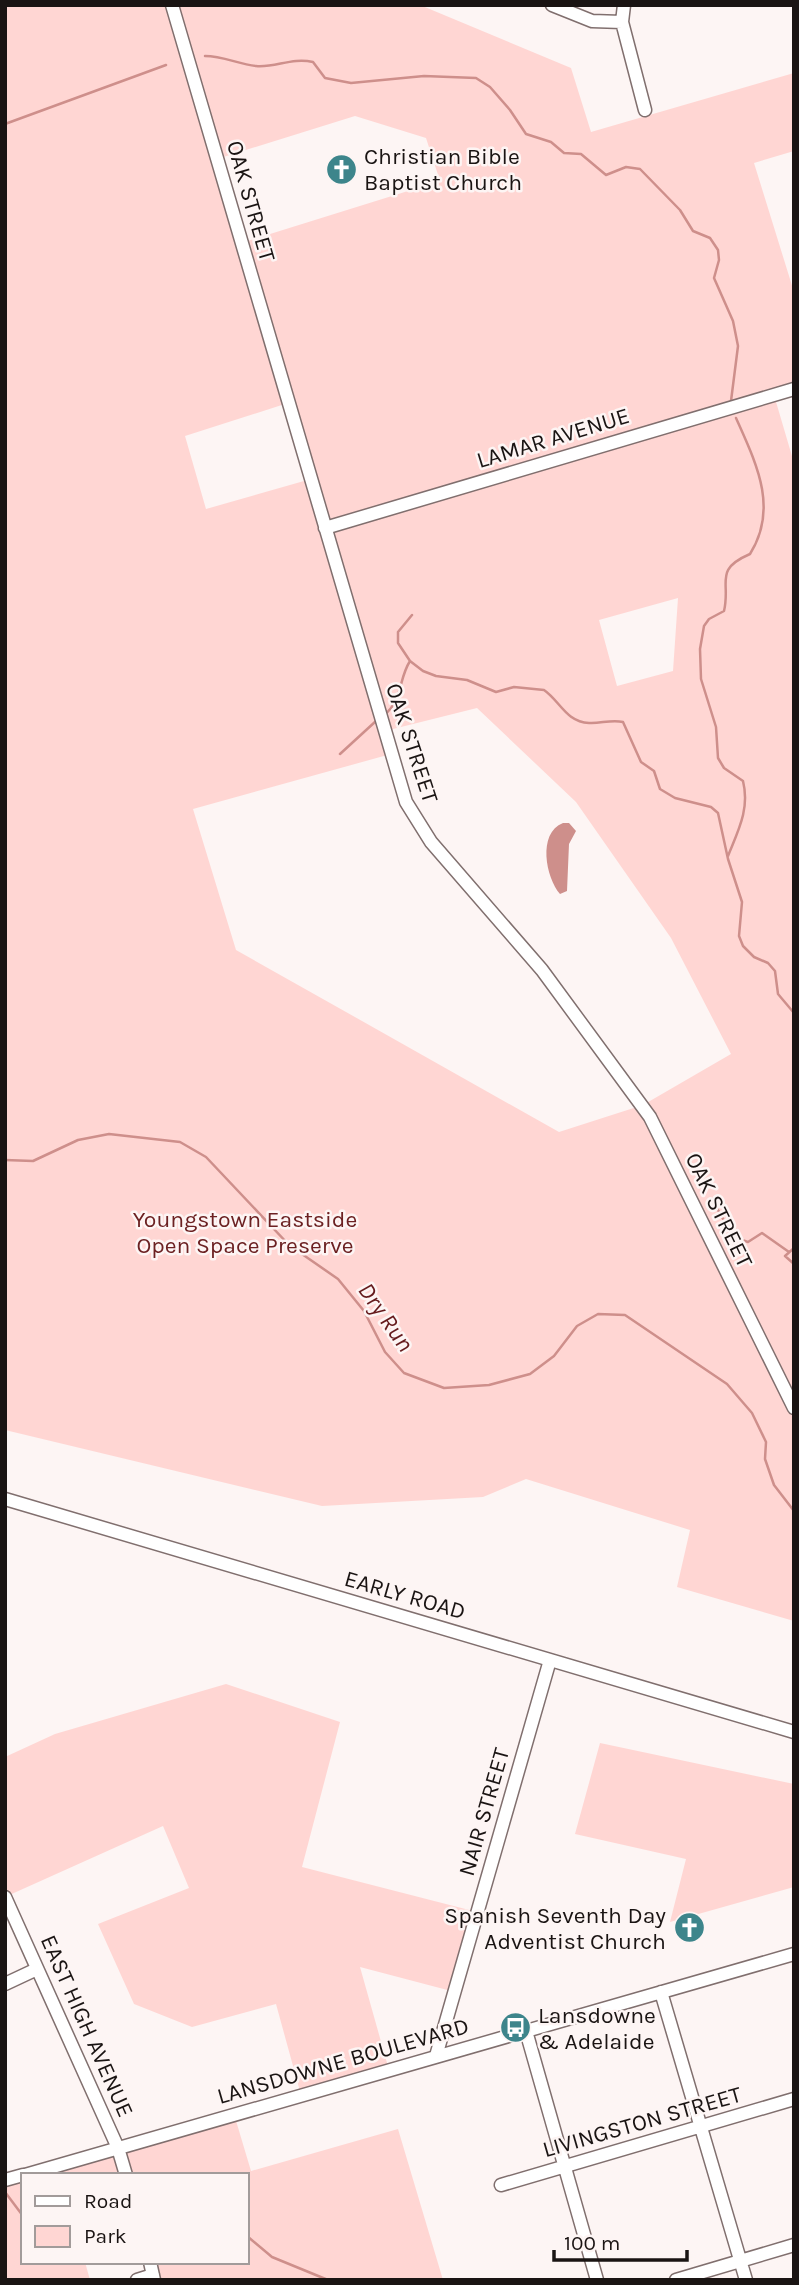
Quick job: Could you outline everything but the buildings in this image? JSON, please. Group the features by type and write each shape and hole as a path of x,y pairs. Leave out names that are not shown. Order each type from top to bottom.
{"street":[{"name":"OAK STREET","path":"172,5 407,802 421,828 542,970 650,1116 794,1408"},
{"path":"552,5 592,21 622,22"},
{"path":"624,5 622,22 645,110"},
{"name":"LAMAR AVENUE","path":"325,528 794,389"},
{"name":"EARLY ROAD","path":"5,1499 794,1732"},
{"name":"NAIR STREET","path":"436,2056 550,1660"},
{"name":"EAST HIGH AVENUE","path":"5,1897 118,2148 124,2173"},
{"name":"LANSDOWNE BOULEVARD","path":"30,2173 794,1954"},
{"path":"5,1984 37,1969"},
{"path":"662,1992 746,2280"},
{"path":"526,2031 597,2280"},
{"name":"LIVINGSTON STREET","path":"501,2185 794,2099"},
{"path":"676,2280 794,2245"},
{"path":"137,2280 152,2272"}],"green space":[{"name":"Youngstown Eastside Open Space Preserve","path":"5,5 420,5 571,68 591,132 794,73 794,151 754,163 794,292 794,389 774,395 794,463 794,1621 677,1587 690,1530 526,1479 483,1497 322,1506 5,1430","holes":["355,116 426,138 440,181 241,243 217,159","288,403 311,479 206,509 185,436","678,598 673,671 617,686 599,620","477,708 576,802 671,938 731,1054 643,1105 559,1132 236,950 193,809 391,754 385,731"]},
{"path":"226,1684 340,1722 302,1867 477,1912 455,1992 360,1967 389,2070 301,2095 276,2004 192,2027 134,2004 98,1924 189,1888 163,1826 5,1897 5,1757 55,1734"},
{"path":"600,1743 794,1784 794,1887 670,1922 686,1859 575,1834"},
{"path":"234,2114 251,2171 398,2129 443,2280 154,2280 150,2264 248,2264 248,2173 32,2173"},
{"path":"21,2176 21,2264 86,2264 90,2280 5,2280 5,2180"}],"shaded area":[{"path":"569,823 576,831 569,844 567,891 560,894 551,878 546,856 550,836 555,828"}],"waterway":[{"path":"205,56 256,66 313,62 325,78 351,83 424,76 476,78 490,87 526,134 551,142 564,153 581,154 606,175 626,167 640,169 680,210 693,231 710,238 718,250 719,260 714,278 733,321 738,346 731,401"},
{"path":"5,124 166,65"},
{"path":"728,856 742,820 745,791 743,781 724,768 718,758 716,727 701,679 700,649 704,626 709,619 724,611 727,571 750,554 759,537 763,520 764,503 757,469 736,418"},
{"path":"412,615 398,632 398,643 410,661 423,671 436,676 467,680 496,692 514,687 544,690 569,715 581,722 623,722 641,762 654,771 660,789 675,798 711,807 718,813 728,859 742,902 739,936 743,946 754,957 768,963 775,971 778,994 794,1013"},
{"path":"384,715 394,703 410,661"},
{"path":"340,754 376,721"},
{"name":"Dry Run","path":"5,1160 33,1161 78,1140 109,1134 180,1142 206,1157 289,1245 338,1279 364,1311 385,1352 404,1373 444,1388 489,1385 530,1374 554,1356 577,1326 598,1314 625,1315 727,1384 752,1413 766,1442 765,1459 774,1485 794,1511"},
{"path":"713,1201 736,1236 748,1242 762,1233 789,1252"},
{"path":"794,1248 785,1256 794,1264"},
{"path":"5,2192 21,2213"},
{"path":"248,2237 272,2257 328,2280"}],"place":[{"name":"Christian Bible Baptist Church","path":"341,169"},
{"name":"Spanish Seventh Day Adventist Church","path":"689,1928"},
{"name":"Lansdowne & Adelaide","path":"515,2028"}]}
